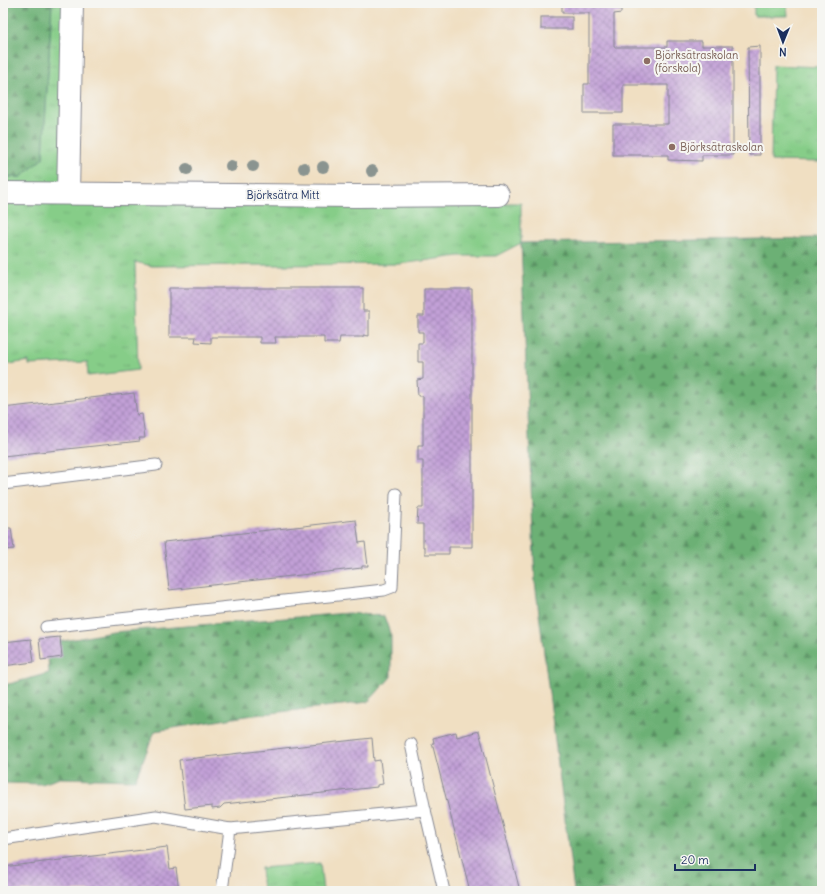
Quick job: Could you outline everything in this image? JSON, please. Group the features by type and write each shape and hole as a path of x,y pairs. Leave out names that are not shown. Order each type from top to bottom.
{"street":[{"path":"68,193 72,3"},
{"name":"Björksätra Mitt","path":"3,193 334,196 498,195"}],"lane":[{"path":"3,484 156,465"},
{"path":"46,627 376,591 392,587 396,494"},
{"path":"411,744 444,891"},
{"path":"3,839 156,816 230,829 425,810"},
{"path":"222,891 230,829"}],"green space":[{"path":"12,3 52,3 43,158 21,177 3,177 3,7"},
{"path":"52,3 72,3 68,193 3,193 3,177 21,177 43,158"},
{"path":"754,3 787,3 788,16 754,16"},
{"path":"773,65 822,67 822,162 771,161"},
{"path":"3,202 521,203 521,243 496,256 459,256 400,264 152,266 135,262 138,370 88,376 87,362 29,365 29,361 3,365"},
{"path":"822,238 822,891 574,891 535,582 521,243"},
{"path":"348,613 384,616 391,636 391,677 368,702 246,716 155,731 135,780 60,778 42,784 3,783 3,685 49,673 47,644 113,632"},
{"path":"320,863 323,891 263,891 261,868"}],"building":[{"path":"562,3 621,3 621,13 614,14 614,47 667,47 667,41 702,41 702,46 733,46 733,155 702,155 702,161 668,160 668,155 613,155 613,124 668,124 668,85 623,85 623,113 584,113 584,84 589,84 589,13 562,13"},
{"path":"541,17 572,17 572,29 541,29"},
{"path":"760,46 760,155 749,155 748,47"},
{"path":"169,288 363,288 363,311 369,311 369,336 363,335 363,337 340,337 339,343 324,343 324,337 275,337 276,343 260,343 260,337 211,337 211,343 195,342 196,337 169,337"},
{"path":"424,289 472,289 472,547 449,547 449,554 425,554 425,547 423,547 423,524 417,524 418,508 423,508 423,461 418,461 418,445 423,445 423,396 418,396 417,380 423,379 423,362 418,362 418,343 423,343 423,332 418,332 418,316 424,316"},
{"path":"134,393 137,415 142,414 145,438 139,438 140,441 3,456 3,408"},
{"path":"356,520 359,543 365,542 368,566 362,566 362,568 169,590 164,542"},
{"path":"3,528 11,528 14,549 3,550"},
{"path":"60,637 62,657 41,660 39,639"},
{"path":"31,639 34,662 3,666 3,642"},
{"path":"479,731 520,891 470,891 432,743 434,743 433,738 456,732 457,737"},
{"path":"372,738 374,761 380,760 383,784 377,785 377,787 224,804 220,808 212,809 212,806 185,809 179,760"},
{"path":"167,847 170,869 176,868 179,891 3,891 3,867"}],"place":[{"name":"Björksätraskolan (förskola)","path":"647,61"},
{"name":"Björksätraskolan","path":"672,147"}]}
